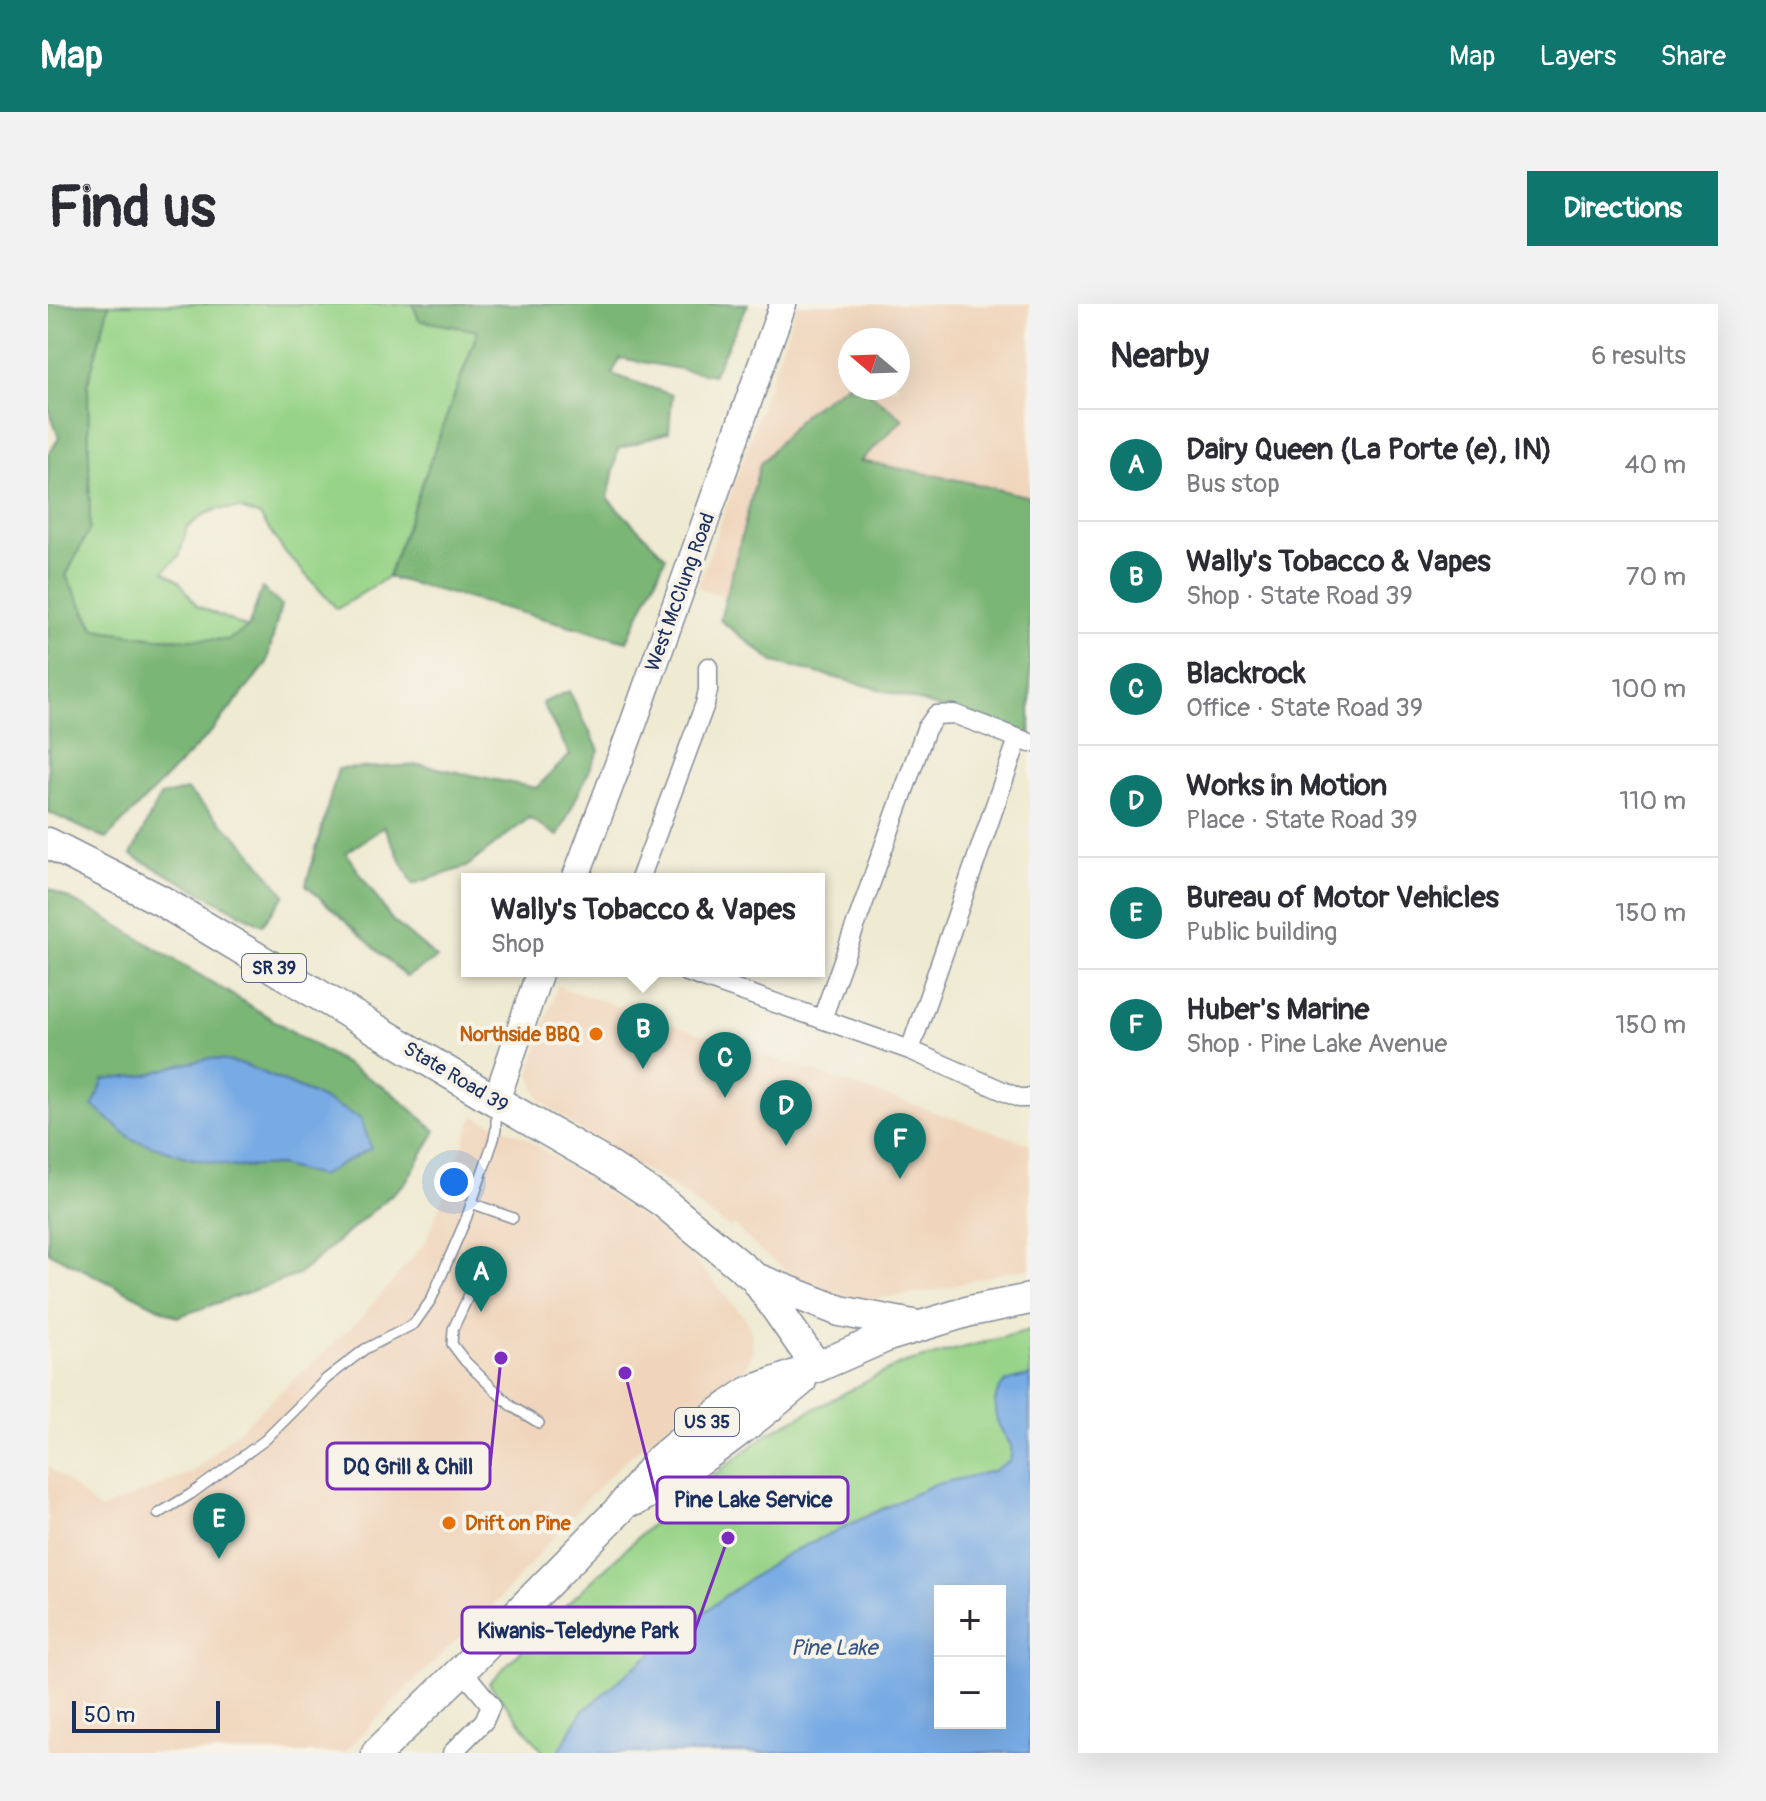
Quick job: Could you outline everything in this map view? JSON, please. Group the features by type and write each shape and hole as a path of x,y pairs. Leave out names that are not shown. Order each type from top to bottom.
{"main road":[{"name":"State Road 39","path":"48,843 160,900 604,1163 663,1202 755,1278 817,1367"},
{"path":"755,1278 840,1311 919,1326"},
{"name":"US 35","path":"377,1753 620,1509 666,1483 757,1419 817,1367 919,1326 970,1311 1030,1299"}],"street":[{"name":"West McClung Road","path":"577,873 783,304"},
{"path":"642,873 705,704 708,667"},
{"path":"822,1019 926,729 936,715 954,714 1024,741 910,1050"},
{"path":"496,1101 538,977"},
{"path":"701,977 910,1050 1019,1098 1030,1098"},
{"path":"452,1753 484,1721 491,1705 462,1670"}],"lane":[{"path":"158,1514 265,1440 326,1379 355,1356 414,1324 431,1300 471,1203 494,1139 496,1101"},
{"path":"471,1203 513,1218"},
{"path":"475,1282 453,1329 452,1344 511,1406 539,1423"}],"shaded area":[{"path":"797,304 1030,304 1030,696 698,588"},
{"path":"557,986 1030,1144 1030,1269 1005,1272 929,1292 868,1300 843,1296 791,1274 760,1251 733,1225 730,1229 665,1181 604,1149 539,1099 530,1072"},
{"path":"474,1116 523,1136 674,1240 745,1318 753,1351 745,1370 672,1422 620,1465 502,1596 344,1753 48,1753 48,1466 100,1510 194,1471 361,1318 426,1242"}],"green space":[{"path":"48,304 109,304 88,383 90,528 66,576 94,629 156,638 228,640 248,628 262,588 281,605 266,665 211,732 106,839 48,812 48,455 59,438 48,406"},
{"path":"109,304 413,304 419,320 478,330 388,577 337,609 284,551 260,516 241,509 218,509 203,515 187,528 179,556 164,571 179,581 197,606 248,628 228,640 156,638 95,629 66,576 90,528 88,382"},
{"path":"413,304 748,304 713,375 620,358 612,374 672,395 669,432 618,449 608,499 666,557 627,641 388,577 478,331 419,320"},
{"path":"838,390 838,400 879,400 903,419 861,461 1030,497 1030,735 872,687 774,662 720,620 760,464 805,413"},
{"path":"569,691 599,750 558,836 529,818 466,867 413,884 384,827 346,853 392,920 437,958 406,977 306,885 338,769 423,765 536,788 570,755 542,703"},
{"path":"187,790 246,846 285,895 262,925 131,855 160,796"},
{"path":"48,888 101,915 390,1091 436,1131 405,1183 298,1275 177,1317 48,1252","holes":["245,1065 360,1118 320,1176 279,1165 236,1167 104,1080 148,1075 176,1066"]},
{"path":"1030,1330 1030,1473 933,1485 783,1556 725,1596 581,1713 558,1753 544,1753 489,1683 655,1521 770,1432 898,1365"}],"water":[{"path":"211,1058 245,1065 361,1118 371,1148 320,1176 279,1165 236,1167 189,1158 132,1139 93,1106 104,1080 148,1075"},
{"name":"Pine Lake","path":"1030,1376 1030,1753 558,1753 581,1713 725,1596 783,1556 933,1485 993,1471 1010,1460 1011,1447 999,1425 995,1406 1000,1388 1013,1380"}],"place":[{"name":"Northside BBQ","path":"596,1034"},
{"name":"Wally's Tobacco & Vapes","path":"643,1069"},
{"name":"Blackrock","path":"725,1098"},
{"name":"Works in Motion","path":"786,1146"},
{"name":"Huber's Marine","path":"900,1179"},
{"name":"Dairy Queen (La Porte (e), IN)","path":"481,1312"},
{"name":"DQ Grill & Chill","path":"501,1358"},
{"name":"Pine Lake Service","path":"625,1373"},
{"name":"Drift on Pine","path":"449,1523"},
{"name":"Kiwanis-Teledyne Park","path":"728,1538"},
{"name":"Bureau of Motor Vehicles","path":"219,1559"}]}
